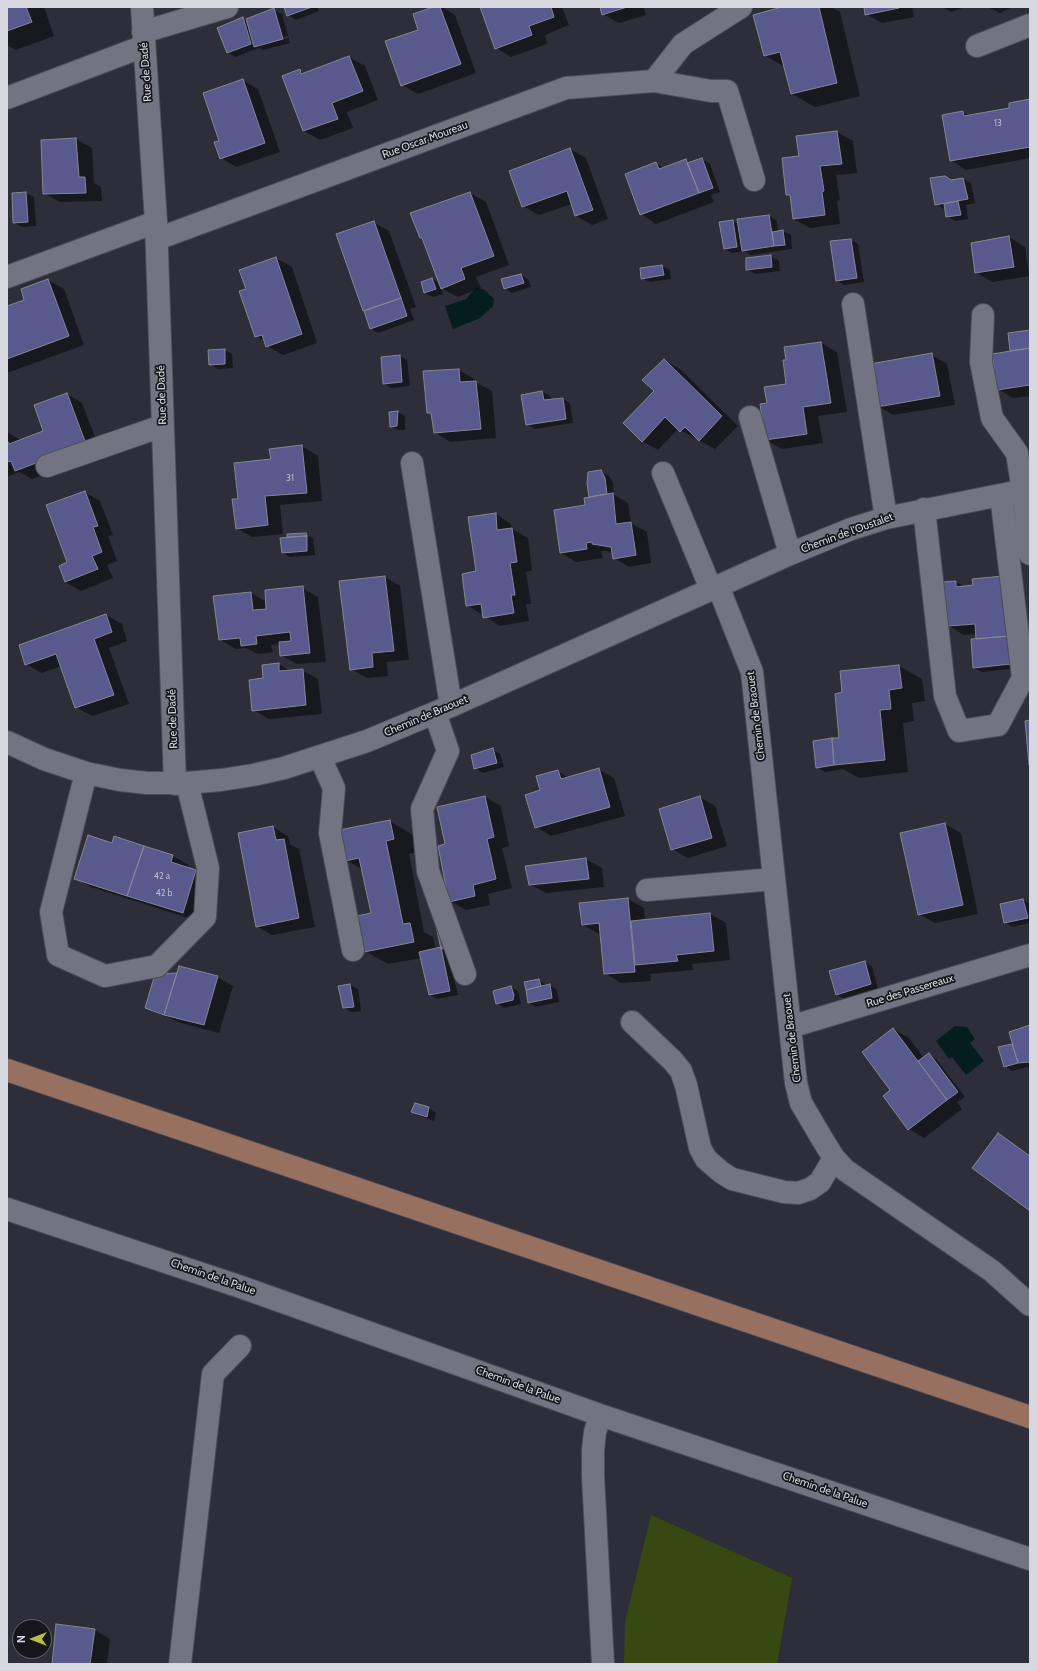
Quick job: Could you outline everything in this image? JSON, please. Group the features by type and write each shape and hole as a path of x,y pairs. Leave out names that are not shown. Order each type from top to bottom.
{"main road":[{"path":"7,1070 1030,1417"}],"street":[{"name":"Rue de Dadé","path":"86,773 51,912 58,955 105,976 157,966 205,917 208,868 181,783 162,426 156,231 142,7"},
{"path":"7,98 143,39 227,7"},
{"path":"654,82 683,44 741,7"},
{"path":"977,46 1030,25"},
{"name":"Rue Oscar Moureau","path":"7,277 156,231 566,88 654,82 711,91 727,91 754,180"},
{"path":"853,304 886,518"},
{"path":"983,315 981,362 992,418 1017,453 1027,490 1030,554"},
{"path":"750,417 790,554"},
{"path":"47,466 162,426"},
{"path":"412,463 448,751 422,809 428,871 465,974"},
{"path":"663,473 714,587"},
{"name":"Chemin de l'Oustalet","path":"714,587 851,529 886,518 924,509 1027,490"},
{"path":"924,509 945,696 959,731 998,725 1023,678 1001,495"},
{"name":"Chemin de Braouet","path":"7,742 44,759 86,773 120,780 181,783 253,775 320,757 367,741 443,710 714,587 752,672 796,1083 802,1103 834,1158 845,1170 992,1271 1030,1306"},
{"path":"320,757 334,788 330,833 353,950"},
{"path":"647,890 774,879"},
{"name":"Rue des Passereaux","path":"790,1027 1030,955"},
{"path":"632,1022 673,1061 681,1071 686,1085 700,1148 706,1159 721,1172 732,1179 784,1192 798,1193 810,1189 820,1182 834,1158"},
{"name":"Chemin de la Palue","path":"7,1209 242,1287 600,1414 1030,1559"},
{"path":"180,1664 213,1374 240,1346"},
{"path":"600,1414 595,1432 593,1476 603,1664"}],"green space":[{"path":"651,1515 792,1578 777,1664 624,1664 625,1622"}],"shaded area":[{"path":"476,288 483,289 494,299 493,306 480,318 453,329 445,306 466,299"},
{"path":"955,1026 967,1027 975,1039 970,1043 984,1061 966,1075 952,1057 949,1059 936,1041"}],"building":[{"path":"7,7 26,7 32,22 7,31"},
{"path":"284,7 312,7 287,16"},
{"path":"433,7 440,7 461,64 401,86 385,41 418,30 413,14"},
{"path":"480,7 551,7 554,17 529,26 532,35 495,49"},
{"path":"600,7 627,7 602,15"},
{"path":"782,7 819,7 837,83 791,94 780,52 764,56 753,15"},
{"path":"864,7 899,7 899,8 865,15"},
{"path":"274,8 283,39 254,47 246,19"},
{"path":"243,17 251,44 227,53 217,28"},
{"path":"349,56 363,91 332,103 338,119 303,131 282,76 300,69 301,74"},
{"path":"243,79 265,143 220,159 214,142 219,141 203,93"},
{"path":"1030,99 1030,147 950,161 942,115 963,111 964,116 1009,108 1009,103"},
{"path":"837,131 842,164 820,166 824,191 822,192 825,215 793,219 790,195 786,195 782,158 799,156 796,136"},
{"path":"76,138 79,177 85,177 86,193 43,194 41,140"},
{"path":"570,148 593,210 575,216 567,191 522,207 509,171"},
{"path":"702,158 713,188 699,193 687,163"},
{"path":"686,159 699,193 640,215 625,174 656,162 659,169"},
{"path":"945,176 951,180 963,178 968,199 935,205 930,178"},
{"path":"26,192 28,222 13,223 12,193"},
{"path":"470,192 494,256 461,268 465,279 441,289 422,238 420,238 410,213"},
{"path":"958,201 961,215 946,217 944,204"},
{"path":"769,215 774,246 742,251 737,219"},
{"path":"733,220 737,247 724,249 719,222"},
{"path":"374,221 401,298 363,311 336,234"},
{"path":"783,230 785,245 774,246 772,232"},
{"path":"1009,236 1014,267 975,273 971,243"},
{"path":"851,239 857,278 836,281 830,241"},
{"path":"771,255 772,267 746,270 746,258"},
{"path":"276,257 302,334 266,347 262,335 255,337 239,291 246,289 239,270"},
{"path":"662,265 664,275 641,279 640,268"},
{"path":"521,274 524,283 504,289 501,279"},
{"path":"432,278 436,289 424,293 421,282"},
{"path":"48,279 69,336 7,359 7,306 24,300 21,289"},
{"path":"401,298 407,316 370,329 364,311"},
{"path":"1030,330 1030,348 1010,351 1008,333"},
{"path":"821,342 831,403 803,407 807,434 765,440 760,404 767,403 764,387 786,384 783,360 786,360 784,347"},
{"path":"1030,348 1030,385 997,390 992,354"},
{"path":"225,349 225,364 209,365 208,350"},
{"path":"932,353 940,396 877,407 870,364"},
{"path":"400,355 402,382 383,384 381,357"},
{"path":"664,359 722,416 699,441 685,427 680,432 665,417 642,442 623,423 654,391 642,380"},
{"path":"459,369 460,382 476,381 481,429 434,433 431,413 427,413 423,371"},
{"path":"542,391 544,400 563,398 566,419 526,425 521,395"},
{"path":"67,393 86,444 15,471 11,461 7,462 7,440 9,444 43,431 34,405"},
{"path":"398,411 397,426 390,427 389,412"},
{"path":"302,445 307,493 265,496 268,525 236,529 232,499 238,499 234,463 271,459 269,449"},
{"path":"601,470 605,478 607,494 589,497 587,483 588,472"},
{"path":"85,491 98,526 93,527 102,552 92,556 98,569 65,582 59,566 67,562 46,505"},
{"path":"613,493 616,524 631,522 636,555 613,559 611,547 592,544 592,542 586,543 587,549 560,553 554,510 585,505 584,498"},
{"path":"496,513 497,530 512,528 517,562 510,563 515,595 511,595 514,613 483,618 481,604 466,606 462,574 476,571 468,517"},
{"path":"306,533 307,536 287,537 287,534"},
{"path":"307,536 307,551 282,553 280,538"},
{"path":"385,576 394,651 372,653 373,667 350,670 339,581"},
{"path":"1003,576 1009,636 976,639 975,624 948,626 943,582 956,581 956,587 973,585 972,579"},
{"path":"303,586 310,653 280,656 279,642 291,641 290,632 256,636 257,644 241,646 240,638 219,640 213,596 251,592 253,610 266,609 265,590"},
{"path":"106,614 112,632 94,639 114,695 75,708 56,654 25,665 19,645"},
{"path":"1009,636 1011,664 973,668 971,639"},
{"path":"279,663 279,671 303,669 306,705 252,711 249,680 263,678 262,665"},
{"path":"899,665 902,688 889,690 891,709 880,710 885,760 834,765 832,738 839,738 835,694 842,692 840,671"},
{"path":"1030,720 1030,765 1029,765 1025,721"},
{"path":"832,738 834,765 816,768 813,741"},
{"path":"493,748 497,763 474,769 471,755"},
{"path":"599,768 610,807 535,828 525,795 540,790 536,776 558,770 561,779"},
{"path":"485,796 494,837 487,839 496,879 473,885 475,896 449,902 438,846 445,844 437,807"},
{"path":"700,796 712,838 671,850 659,809"},
{"path":"390,820 394,839 386,841 403,924 410,923 414,942 364,952 357,916 371,913 359,858 345,861 339,830"},
{"path":"945,823 963,905 918,915 900,833"},
{"path":"273,826 276,840 284,839 299,918 256,927 238,833"},
{"path":"88,835 112,843 114,836 144,846 127,896 74,879"},
{"path":"144,846 173,855 171,862 196,870 183,913 127,896"},
{"path":"586,858 589,879 529,885 525,866"},
{"path":"628,898 635,972 604,974 599,923 582,925 579,903"},
{"path":"1023,899 1028,918 1004,923 1000,904"},
{"path":"710,913 714,951 676,955 678,961 635,965 631,921"},
{"path":"435,921 445,948 441,949"},
{"path":"441,947 450,991 429,995 419,952"},
{"path":"865,961 871,984 836,995 829,971"},
{"path":"179,966 218,976 204,1025 164,1015"},
{"path":"177,973 164,1015 145,1008 155,974"},
{"path":"539,979 541,986 526,990 524,982"},
{"path":"350,984 354,1007 343,1008 338,986"},
{"path":"550,984 552,998 528,1003 526,990"},
{"path":"511,986 514,995 513,1000 496,1004 493,991"},
{"path":"1030,1025 1030,1062 1018,1063 1009,1032"},
{"path":"893,1028 947,1100 908,1130 883,1096 890,1090 862,1052"},
{"path":"1012,1044 1018,1063 1004,1067 998,1047"},
{"path":"929,1053 958,1092 947,1100 918,1061"},
{"path":"415,1103 429,1107 427,1117 411,1112"},
{"path":"998,1133 1030,1156 1030,1211 972,1168"},
{"path":"56,1624 95,1629 90,1664 52,1664"}]}
